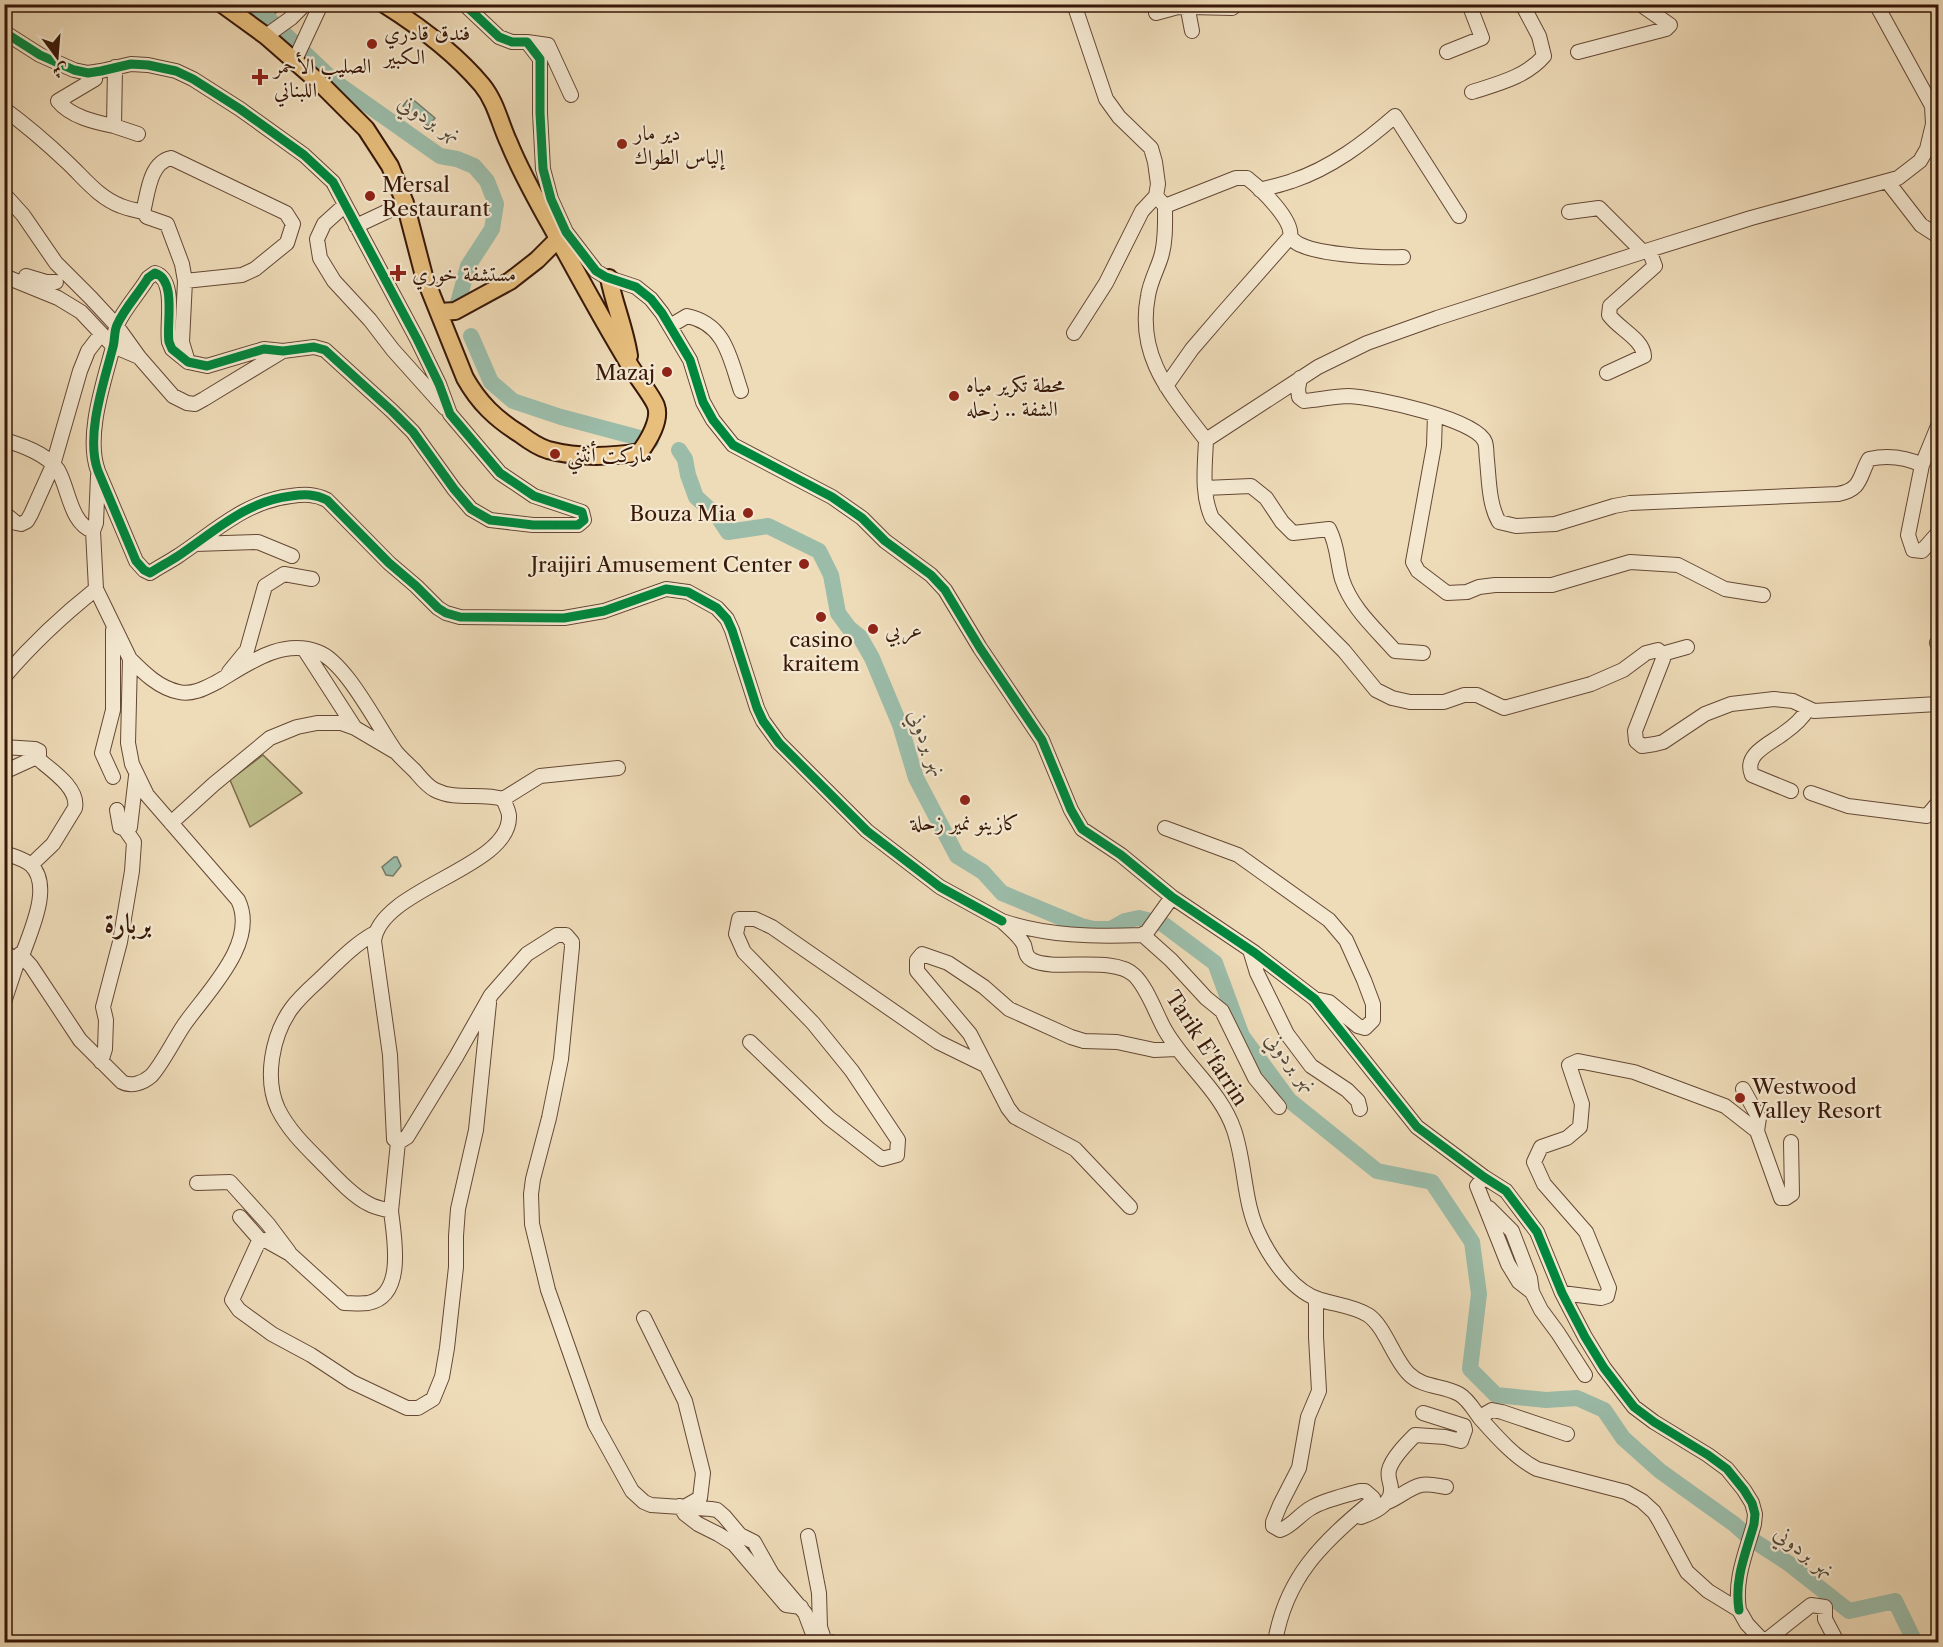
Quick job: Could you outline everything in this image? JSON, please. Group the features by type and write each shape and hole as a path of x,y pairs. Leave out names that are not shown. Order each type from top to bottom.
{"main road":[{"path":"222,4 268,34 296,58 366,129 390,166 405,203 424,276 465,378 485,407 503,424 546,449 573,454 614,457 640,452 648,440 656,418 656,406 630,366 562,235 509,145 493,102 481,84 441,46 413,23 384,4"},
{"path":"399,4 413,23"},
{"path":"439,312 455,311 510,281 537,260 562,235"},
{"path":"609,278 627,339 630,366"}],"street":[{"path":"268,34 305,4"},
{"path":"296,58 321,4"},
{"path":"464,4 499,37 512,42 548,45 571,95"},
{"path":"1074,4 1106,99 1119,117 1151,148 1155,162 1165,236 1162,255 1148,295 1146,320 1148,346 1154,364 1179,408 1206,440 1207,507 1212,518 1344,651 1376,690 1402,701 1431,703 1444,702 1464,695 1476,695 1504,708 1591,684 1623,670 1653,650 1658,650 1663,659 1635,731 1636,741 1642,746 1663,742 1705,714 1731,704 1774,699 1792,702 1814,711 1938,704"},
{"path":"1156,13 1178,7 1232,8 1237,4"},
{"path":"1447,52 1482,38 1469,4"},
{"path":"1472,92 1516,77 1544,56 1539,36 1522,4"},
{"path":"1578,52 1670,26 1640,4"},
{"path":"1206,440 1300,378 1367,343 1437,318 1646,251 1782,209 1898,178 1920,161 1928,149 1934,115 1929,99 1876,4"},
{"path":"1188,8 1192,32"},
{"path":"292,16 306,18 310,21 311,28"},
{"path":"4,32 40,55 74,70 94,72 131,64 176,71 193,79 304,155 333,182 417,339 439,384 450,414"},
{"path":"527,42 540,59 543,169 562,235 596,271 609,278 636,286 651,299 690,360 703,402 713,420 733,444 832,497 862,518 885,541 931,575 945,590 980,648 1042,740 1071,810 1082,829 1121,855 1172,897 1250,950 1315,999 1417,1127 1506,1191 1537,1232 1562,1293 1584,1337 1634,1407 1727,1469 1752,1503 1755,1514 1754,1524 1738,1578 1739,1610"},
{"path":"114,126 115,67"},
{"path":"94,72 95,79 58,101 80,117 138,134"},
{"path":"4,109 104,197 122,207 143,212 147,217 167,224 182,264 184,281 182,342 188,362"},
{"path":"1260,190 1293,181 1336,161 1370,138 1395,117 1459,216"},
{"path":"143,212 155,169 160,163 171,158 286,213 293,224 286,243 255,269 242,275 184,281"},
{"path":"1074,333 1106,282 1143,211 1160,201 1236,178 1246,178 1260,190 1289,225 1290,237 1215,322 1166,386"},
{"path":"1887,181 1921,225 1938,236"},
{"path":"4,194 23,215 56,263 61,278 55,296"},
{"path":"356,226 405,203"},
{"path":"345,205 324,224 317,239 320,258 334,281 500,473 534,496 582,512 584,520 578,525 533,525 490,520 471,509 413,432 325,351 310,347 283,351 264,349 207,366 188,362 172,349 169,342 167,287 163,278 158,274 151,275 116,325 113,346 100,392 94,440 95,463 98,471 136,561 144,570 150,573 243,511 277,497 306,494 327,500 389,563 438,608 460,617 564,618 604,610 666,589 688,592 717,608 727,619 757,708 778,743 867,831 940,887 1002,921 1033,931 1074,935 1147,931"},
{"path":"1569,212 1599,208 1646,251 1655,266 1610,306 1609,315 1637,342 1644,356 1607,373"},
{"path":"1290,237 1300,245 1319,250 1384,258 1403,257"},
{"path":"4,269 46,282 61,278 92,298 173,396 182,402 195,404 283,351"},
{"path":"4,276 55,296 81,312 113,346 140,357"},
{"path":"81,312 92,298"},
{"path":"670,326 687,316 699,319 714,329 724,342 741,391"},
{"path":"4,513 16,523 21,524 27,521 53,465 80,371 88,351 101,334"},
{"path":"1300,378 1299,397 1304,401 1350,396 1409,406 1467,427 1481,435 1486,448 1494,512 1499,522 1509,525 1556,524 1630,503 1838,494 1852,490 1858,483 1869,459 1886,456 1908,459 1922,465"},
{"path":"1435,415 1434,446 1413,562 1418,571 1447,593 1467,592 1479,587 1495,585 1552,585 1630,562 1678,566 1725,589 1763,595"},
{"path":"1938,426 1922,465 1908,535 1913,550 1922,551 1938,533"},
{"path":"4,440 37,453 57,469 78,519 85,528 93,531"},
{"path":"98,471 96,523 93,531 96,590 130,659 149,678 160,685 179,693 198,692 267,653 286,647 317,651 343,672 398,754 426,784 435,790 470,797 503,798 540,776 618,768"},
{"path":"1205,488 1251,486 1266,498 1282,522 1293,533 1329,529 1335,541 1342,577 1349,596 1361,615 1395,651 1424,653"},
{"path":"193,544 258,542 292,556"},
{"path":"223,678 247,650 265,586 284,574 312,579"},
{"path":"4,677 29,647 96,590"},
{"path":"113,626 113,710 102,753 113,777"},
{"path":"1662,654 1687,647"},
{"path":"304,649 355,728"},
{"path":"4,950 19,959 80,1040 122,1082 128,1085 143,1081 152,1075 236,951 243,924 238,900 147,795 132,764 128,744 130,659"},
{"path":"1791,790 1752,775 1749,768 1756,753 1796,724 1808,709"},
{"path":"171,823 270,738 297,727 317,723 341,723 355,728 398,754"},
{"path":"4,747 38,750 37,758"},
{"path":"4,772 37,758"},
{"path":"31,865 53,844 75,808 76,802 68,787 37,758"},
{"path":"125,829 132,823 136,774"},
{"path":"1811,793 1848,806 1933,818 1938,803"},
{"path":"197,1183 230,1182 268,1224 290,1254 344,1303 367,1303 379,1299 393,1280 395,1250 391,1210 398,1142 394,1137 390,1054 374,941 375,933 383,920 416,894 494,848 506,829 509,815 503,798"},
{"path":"101,1062 105,1048 106,1020 103,1007 120,942 132,871 134,842 125,829 120,827 117,810"},
{"path":"1165,828 1238,855 1329,920 1346,940 1364,980 1373,1004 1373,1020 1365,1028 1358,1026 1329,1002 1315,999"},
{"path":"4,853 31,865 39,878 40,892 38,908 4,1002"},
{"path":"1147,931 1172,897"},
{"path":"750,1042 829,1118 882,1159 897,1155 898,1140 852,1071 813,1023 744,952 736,934 739,919 755,919 772,927 938,1042 985,1065"},
{"path":"1002,921 1024,945"},
{"path":"1024,945 1026,936 1033,931"},
{"path":"1147,931 1206,998 1222,1011 1255,1078 1279,1107"},
{"path":"375,933 361,940 296,1002 289,1012 272,1054 272,1078 278,1108 291,1130 304,1145 369,1205 391,1210"},
{"path":"398,1142 407,1137 456,1058 491,995 527,954 557,935 566,935 572,942 561,1059 533,1179 532,1224 548,1290 595,1424 632,1491 644,1502 651,1505 717,1510 740,1535 754,1542 772,1574 805,1613 816,1642"},
{"name":"Tarik E'farrin","path":"1024,945 1028,958 1042,963 1096,965 1117,968 1134,974 1151,1000 1164,1029 1212,1090 1230,1120 1255,1225 1266,1247 1292,1281 1316,1299 1350,1307 1371,1316 1389,1342 1402,1367 1409,1374 1428,1385 1461,1394 1480,1417 1526,1463 1537,1469 1626,1492 1642,1501 1654,1512 1686,1572 1708,1591 1739,1610 1747,1624 1764,1642"},
{"path":"1250,950 1257,973 1287,1034 1311,1066 1347,1090 1358,1101 1360,1109"},
{"path":"1130,1207 1075,1149 1015,1117 1008,1108 970,1034 917,971 917,960 922,954 948,963 984,987 1009,1010 1084,1041 1117,1042 1154,1050 1178,1049"},
{"path":"290,1254 265,1240 257,1245 232,1297 239,1310 272,1334 311,1355 352,1382 407,1408 418,1408 433,1399 442,1377 447,1348 456,1267 458,1209 476,1130 491,995"},
{"path":"1562,1293 1600,1298 1607,1296 1609,1288 1587,1232 1544,1184 1534,1162 1541,1147 1567,1138 1580,1127 1582,1104 1569,1065 1578,1061 1635,1072 1725,1106 1757,1131"},
{"path":"1743,1089 1759,1118 1757,1131 1781,1198 1792,1194 1791,1142"},
{"path":"1484,1177 1477,1186 1508,1264 1519,1282 1532,1292 1541,1310 1585,1375"},
{"path":"240,1217 261,1241"},
{"path":"1275,1642 1294,1582 1316,1553 1373,1498 1365,1491 1360,1491 1308,1509 1286,1528 1280,1530 1273,1522 1299,1468 1308,1417 1319,1391 1316,1299"},
{"path":"644,1318 685,1401 703,1473 700,1498 683,1506"},
{"path":"1480,1417 1492,1410 1567,1434"},
{"path":"1347,1522 1370,1514 1390,1498 1392,1490 1388,1475 1389,1467 1415,1435 1445,1437 1461,1441 1464,1426 1423,1413"},
{"path":"1385,1503 1395,1500 1419,1485 1446,1487"},
{"path":"683,1506 685,1514 698,1524 734,1545 786,1605 801,1607"},
{"path":"808,1536 819,1593 820,1627 824,1639 831,1642"},
{"path":"1764,1642 1811,1605 1825,1607 1824,1619 1837,1642"}],"green space":[{"path":"250,5 288,5 266,19"},
{"path":"263,755 302,793 250,827 230,780"}],"water":[{"path":"410,97 435,118 428,126 403,106"},
{"path":"397,857 401,866 393,876 386,875 382,867"}],"waterway":[{"name":"نهر بردوني","path":"250,4 335,82 440,156 457,159 474,166 487,181 496,204 492,229 468,266 458,303"},
{"name":"نهر بردوني","path":"471,336 491,382 513,401 561,417 651,441"},
{"name":"نهر بردوني","path":"679,450 685,459 696,497 718,517 728,532 768,526 819,551 831,575 838,613 849,628 860,637 872,658 900,725 916,778 957,856 983,872 1002,893 1081,926 1111,929 1125,921 1139,918 1163,924 1215,963 1242,1036 1289,1100 1377,1171 1432,1182 1472,1242 1479,1294 1470,1369 1496,1395 1546,1400 1577,1398 1604,1410 1623,1438 1660,1471 1734,1524 1751,1539 1788,1563 1849,1611 1895,1601 1915,1642"}],"cycle path":[{"path":"464,4 499,37 512,42 527,42 540,59 543,169 551,199 566,232 596,271 606,277 636,287 651,299 662,313 690,360 703,402 713,420 733,445 832,497 862,518 885,541 931,575 945,590 980,648 1042,740 1071,810 1082,829 1121,855 1172,897 1255,953 1315,999 1417,1127 1506,1191 1537,1232 1562,1293 1585,1337 1604,1368 1634,1407 1727,1469 1744,1490 1752,1503 1755,1514 1739,1577 1739,1610"},
{"path":"4,32 40,55 74,70 88,73 131,64 176,71 193,79 240,109 304,155 333,182 417,339 439,384 450,414 500,473 534,496 582,512 584,520 578,525 533,525 490,520 471,509 413,432 325,350 314,347 283,351 264,349 207,366 188,362 172,349 169,342 168,293 162,277 155,273 148,278 116,327 97,409 94,442 98,471 136,561 144,570 150,573 231,519 259,504 275,499 305,495 327,500 389,563 438,608 460,617 564,618 604,611 666,589 688,592 717,608 727,619 757,708 763,721 779,743 867,831 940,887 1002,921"}],"place":[{"name":"فندق قادري الكبير","path":"372,44"},
{"name":"الصليب الأحمر اللبناني","path":"260,77"},
{"name":"دير مار إلياس الطواك","path":"622,144"},
{"name":"Mersal Restaurant","path":"370,196"},
{"name":"مستشفة خوري","path":"398,273"},
{"name":"Mazaj","path":"667,372"},
{"name":"محطة تكرير مياه الشفة .. زحله","path":"954,396"},
{"name":"ماركت أنثني","path":"555,454"},
{"name":"Bouza Mia","path":"748,513"},
{"name":"Jraijiri Amusement Center","path":"804,564"},
{"name":"casino kraitem","path":"821,617"},
{"name":"عربي","path":"873,629"},
{"name":"كازينو نمير زحلة","path":"965,800"},
{"name":"Westwood Valley Resort","path":"1740,1098"}],"district":[{"name":"بربارة","path":"128,923"}]}
